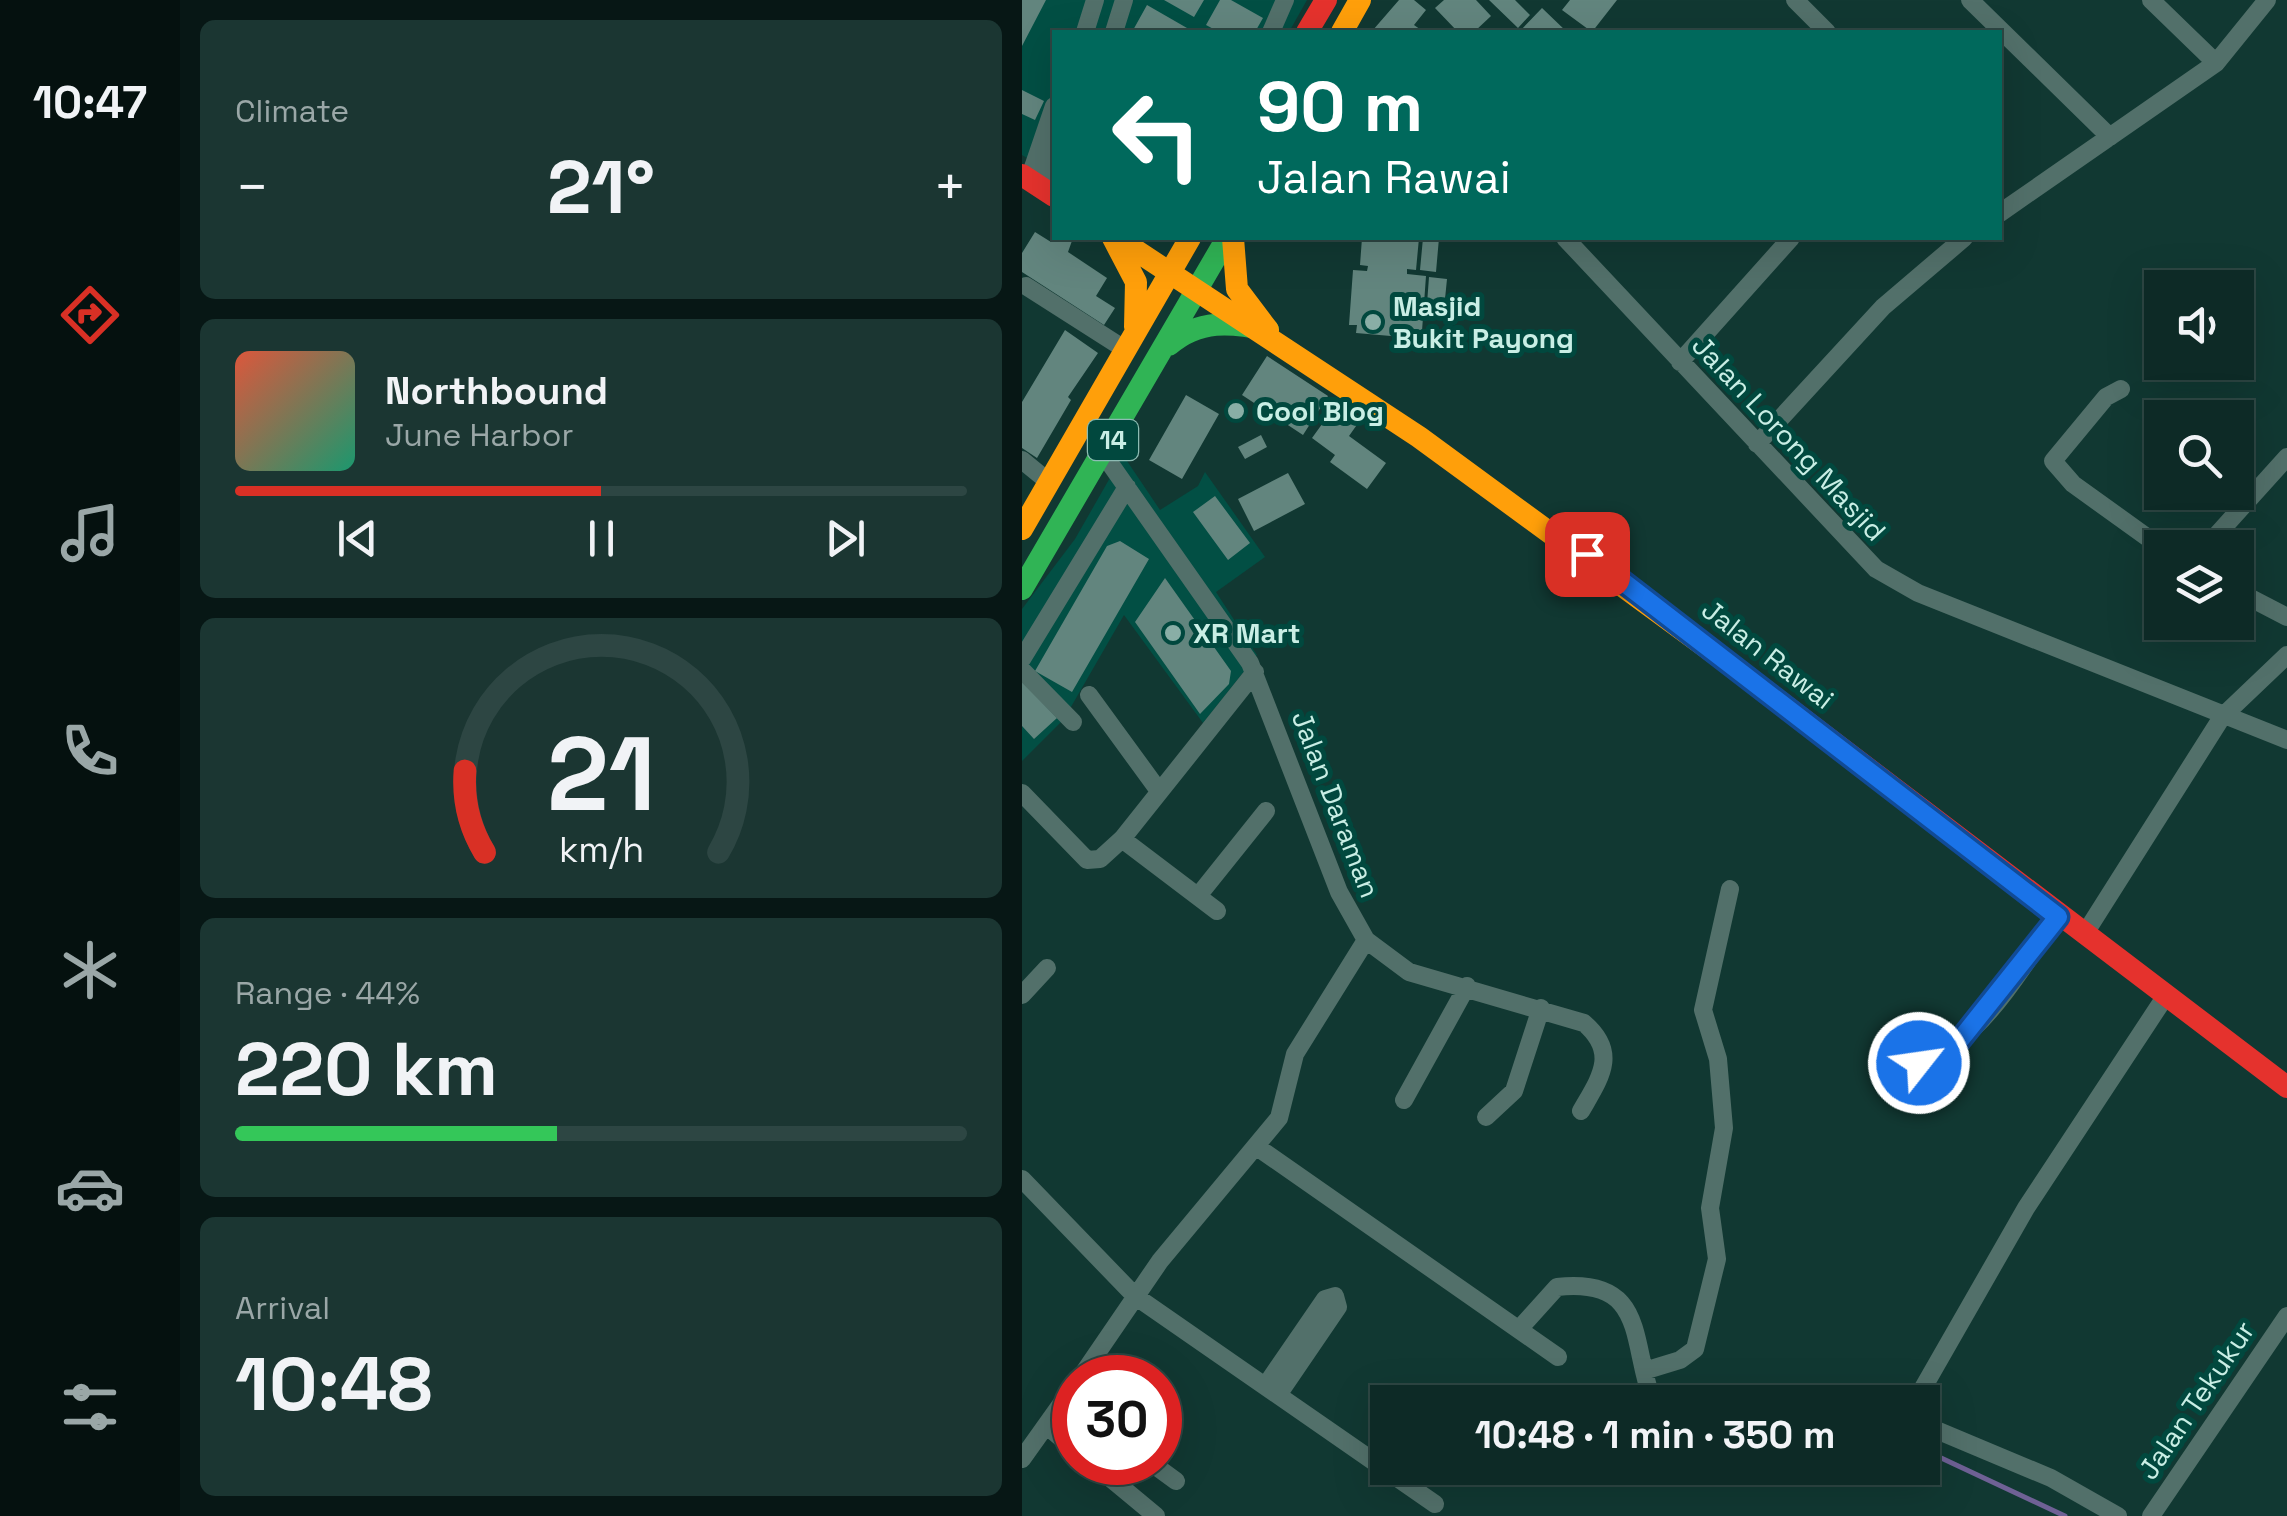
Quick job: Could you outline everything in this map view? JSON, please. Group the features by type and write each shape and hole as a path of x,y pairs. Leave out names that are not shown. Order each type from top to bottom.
{"main road":[{"path":"1309,30 1326,0"},
{"path":"1116,240 1136,282 1130,343"},
{"name":"Jalan Rawai","path":"1118,240 1268,330 1647,598 2058,917 2286,1087"},
{"name":"14","path":"1022,529 1189,240"},
{"name":"14","path":"1022,589 1229,240"},
{"path":"1230,240 1231,275 1237,294 1246,312 1268,330"},
{"path":"1162,353 1178,336 1212,322 1268,330"}],"street":[{"path":"1086,30 1096,0"},
{"path":"1115,30 1124,0"},
{"path":"1271,30 1285,0"},
{"path":"1795,0 1825,30"},
{"path":"1970,0 1998,30"},
{"path":"2150,0 2216,64"},
{"path":"2002,212 2216,64 2268,0"},
{"path":"2002,34 2110,137"},
{"path":"1037,184 1052,115"},
{"path":"1037,184 1052,150"},
{"name":"Jalan Lorong Masjid","path":"1567,240 1862,557 1904,586 2286,740"},
{"path":"1680,362 1788,240"},
{"path":"1757,444 1883,307 1962,240"},
{"path":"1026,286 1130,343"},
{"path":"2121,389 2106,397 2056,452 2053,462 2073,484 2144,535"},
{"name":"Jalan Daraman","path":"1104,455 1255,672 1339,892 1366,940 1409,972 1541,1008 1584,1024 1602,1043 1606,1066 1581,1111"},
{"path":"2221,530 2286,457"},
{"path":"1022,460 1050,483"},
{"path":"1022,659 1127,487"},
{"path":"2254,600 2286,616"},
{"path":"2084,936 2222,717 2286,654"},
{"path":"1022,670 1073,722"},
{"path":"1022,794 1086,860 1100,859 1122,838 1255,672"},
{"path":"1090,695 1159,791"},
{"path":"1198,896 1266,811"},
{"path":"1122,838 1217,911"},
{"path":"1644,1371 1680,1360 1695,1349 1717,1258 1710,1208 1724,1103 1704,1010 1730,889"},
{"path":"1890,1064 1919,1063 1956,1045 2058,917"},
{"path":"1095,1355 1135,1296 1283,1110 1295,1054 1366,940"},
{"path":"1022,995 1048,968"},
{"path":"1404,1100 1466,986"},
{"path":"1926,1385 2018,1220 2164,996"},
{"path":"1486,1117 1514,1091 1541,1008"},
{"path":"1257,1147 1558,1356"},
{"path":"1022,1179 1135,1296 1435,1504"},
{"path":"1520,1328 1557,1287 1600,1290 1628,1308 1636,1324 1649,1385"},
{"path":"1335,1296 1338,1307 1272,1390 1325,1299 1335,1296"},
{"name":"Jalan Tekukur","path":"2151,1516 2286,1316"},
{"path":"1022,1459 1052,1420"},
{"path":"1048,1426 1052,1430"},
{"path":"1940,1432 2050,1478 2118,1516"},
{"path":"1120,1486 1156,1516"}],"shaded area":[{"path":"1022,0 1307,0 1290,30 1052,30 1052,173 1022,155"},
{"path":"1123,455 1160,510 1198,486 1205,472 1265,557 1216,592 1257,655 1203,723 1124,615 1064,719 1022,761 1022,609 1075,539"}],"building":[{"path":"1022,0 1046,0 1022,46"},
{"path":"1164,0 1204,0 1194,17"},
{"path":"1220,0 1231,0 1263,18 1256,30 1215,30 1206,25"},
{"path":"1399,0 1414,0 1426,10 1414,25 1421,30 1373,30"},
{"path":"1444,0 1476,0 1491,16 1476,30 1456,30 1435,8"},
{"path":"1489,0 1515,0 1530,15 1518,28"},
{"path":"1570,0 1617,0 1594,30 1562,10"},
{"path":"1147,5 1187,28 1186,30 1133,30"},
{"path":"1542,8 1565,30 1521,30"},
{"path":"1022,90 1044,101 1035,120 1022,114"},
{"path":"1035,232 1051,242 1072,240 1068,252 1107,278 1096,296 1115,308 1104,325 1022,272 1022,253"},
{"path":"1362,240 1419,240 1416,270 1407,269 1407,274 1426,276 1422,331 1414,331 1414,338 1356,333 1357,325 1349,325 1353,270 1367,271 1368,266 1360,265"},
{"path":"1423,240 1439,240 1436,272 1420,270"},
{"path":"1429,277 1447,279 1443,319 1426,317"},
{"path":"1065,330 1098,353 1068,397 1071,400 1037,458 1022,448 1022,402"},
{"path":"1267,356 1328,396 1303,435 1242,395"},
{"path":"1186,395 1219,414 1182,479 1149,460"},
{"path":"1338,402 1361,419 1349,436 1386,463 1367,489 1330,462 1335,455 1312,438"},
{"path":"1261,435 1267,447 1245,459 1238,447"},
{"path":"1288,473 1305,504 1254,531 1238,499"},
{"path":"1215,496 1250,543 1228,560 1193,512"},
{"path":"1120,541 1149,559 1072,692 1035,671 1107,546"},
{"path":"1165,578 1231,671 1229,684 1200,714 1135,622"},
{"path":"1022,681 1057,718 1034,739 1022,726"}],"waterway":[{"path":"1940,1457 2065,1516"}],"traffic: fast":[{"path":"1022,589 1226,240"},
{"path":"1169,345 1192,331 1216,325 1268,330"}],"traffic: slow":[{"path":"1343,30 1360,0"},
{"path":"1114,240 1136,282 1135,327"},
{"path":"1120,240 1419,437 1766,691"},
{"path":"1022,529 1189,240"},
{"path":"1233,240 1237,289 1268,330"}],"traffic: jam":[{"path":"1308,30 1326,0"},
{"path":"1022,175 1052,195"},
{"path":"1766,691 2287,1087"}],"place":[{"name":"Masjid Bukit Payong","path":"1373,322"},
{"name":"Cool Blog","path":"1236,411"},
{"name":"XR Mart","path":"1173,633"}],"route":[{"path":"1587,554 2058,917 1979,1021 1956,1045 1919,1063"}]}
